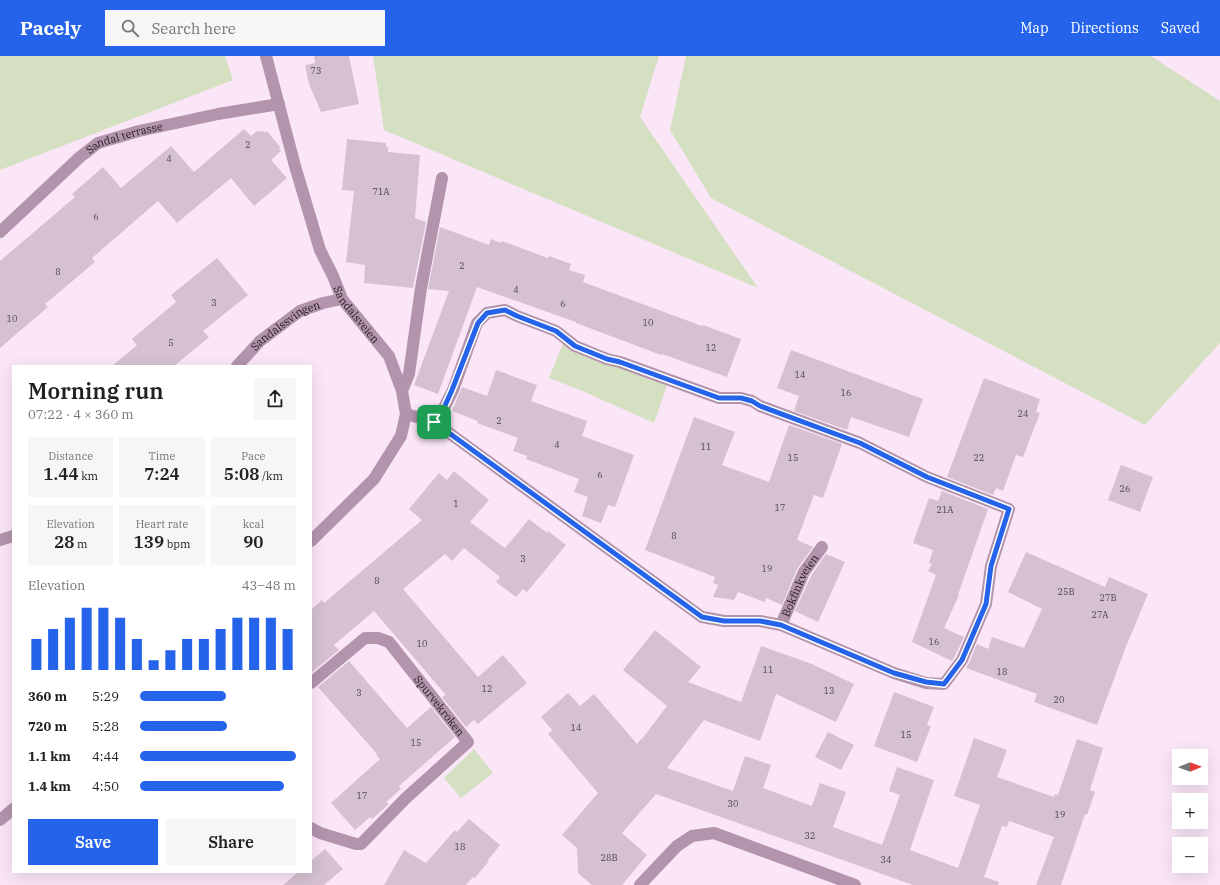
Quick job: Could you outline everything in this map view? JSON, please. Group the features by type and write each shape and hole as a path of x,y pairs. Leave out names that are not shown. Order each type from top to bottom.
{"street":[{"name":"Sandalsveien","path":"266,56 295,166 320,250 333,276 342,299 389,356 402,391 406,414 401,436 374,479 312,540"},
{"name":"Sandal terrasse","path":"0,232 80,157 98,143 139,131 279,104"},
{"path":"402,391 409,374 421,288 442,178"},
{"name":"Sandalssvingen","path":"238,365 260,341 300,311 342,299"},
{"path":"406,414 434,422 702,617 724,621 760,621 781,625 894,673 926,682 944,684 962,660 986,604 991,566 1009,509 927,477 860,443 760,406 752,401 741,398 719,398 620,362 607,359 575,346 556,331 505,310 487,313 478,323 452,390 443,410 434,422"},
{"path":"0,540 12,536"},
{"name":"Bokfinkveien","path":"781,625 804,572 822,547"},
{"name":"Spurvekroken","path":"312,682 365,638 378,638 389,642 468,742 406,798 361,844 356,844 312,828"},
{"path":"0,820 12,810"},
{"path":"640,885 677,846 692,836 714,833 855,885"}],"green space":[{"path":"0,56 225,56 233,80 0,170"},
{"path":"373,56 659,56 640,117 758,288 384,130"},
{"path":"686,56 1151,56 1220,101 1220,343 1145,425 711,198 670,130"},
{"path":"567,334 575,346 669,380 654,423 549,378"},
{"path":"474,749 493,773 461,798 444,778"}],"building":[{"path":"314,56 349,56 359,104 321,112 309,84 305,65 315,63"},
{"path":"244,129 251,136 257,131 268,132 280,147 279,149 281,151 271,160 287,178 254,206 231,178 177,223 158,201 92,258 95,262 45,304 48,307 0,348 0,261 75,197 72,194 103,167 121,188 171,146 194,172"},
{"path":"347,139 386,143 388,152 420,155 415,218 426,222 413,288 364,283 365,265 346,262 354,191 342,190"},
{"path":"440,227 489,245 491,239 501,243 502,241 548,258 549,256 571,264 569,270 585,275 583,282 741,339 727,377 662,354 661,355 576,322 477,287 438,394 414,385 449,291 428,289"},
{"path":"217,258 248,295 203,331 209,337 175,365 113,365 137,345 132,339 176,302 171,295"},
{"path":"791,350 923,399 909,437 851,417 847,430 794,411 799,396 777,388"},
{"path":"496,370 537,385 531,401 587,421 582,436 634,455 615,507 608,505 601,523 582,516 588,497 574,492 579,479 526,459 527,456 513,451 518,438 477,423 478,421 452,411 462,387 487,396"},
{"path":"984,378 1040,399 1036,412 1040,413 1023,457 1016,455 1003,491 996,488 993,495 947,477"},
{"path":"694,417 735,432 722,465 769,482 789,425 842,444 823,498 814,495 797,540 813,547 797,569 782,605 766,598 765,602 738,592 734,600 713,597 718,585 713,583 715,577 645,550"},
{"path":"1121,465 1153,477 1140,512 1108,500"},
{"path":"454,471 489,500 470,522 505,548 529,519 566,545 527,592 523,589 516,597 496,582 500,577 464,548 452,561 445,554 403,589 478,677 503,655 527,683 478,724 474,720 466,727 442,697 446,695 374,611 334,645 339,650 312,672 312,609 322,600 324,603 422,520 409,509 439,473 447,480"},
{"path":"942,491 988,509 959,595 944,628 964,637 952,661 912,642 936,575 928,571 932,564 929,563 933,550 913,543 929,498 938,501"},
{"path":"1026,552 1105,587 1109,577 1148,594 1125,649 1097,725 1034,702 1037,694 966,668 977,644 988,649 992,637 1024,648 1042,609 1008,592"},
{"path":"826,554 845,562 818,622 795,611 811,576"},
{"path":"655,630 701,667 688,682 741,702 761,646 812,664 854,684 836,722 776,694 760,741 704,720 667,768 733,791 745,756 771,765 763,788 812,806 820,783 846,792 833,827 882,845 900,795 889,791 897,767 934,780 910,850 958,868 980,805 954,796 974,738 1007,750 997,777 1054,797 1055,794 1058,795 1077,739 1103,748 1090,790 1095,792 1087,815 1085,814 1061,885 1036,885 1054,837 1009,821 1007,827 1002,826 984,877 999,882 998,885 913,885 656,794 622,833 647,855 622,885 592,885 578,873 577,848 562,835 598,793 548,734 552,730 541,717 568,693 580,706 594,694 637,744 667,706 623,670"},
{"path":"349,661 407,728 431,707 455,737 399,786 401,789 386,802 389,804 372,819 370,817 355,830 331,803 380,759 318,687"},
{"path":"894,692 934,707 927,725 931,726 917,762 874,746"},
{"path":"828,732 854,745 841,770 815,757"},
{"path":"469,819 500,845 475,878 473,877 466,885 384,885 404,850 426,863 455,830 457,832"},
{"path":"325,849 343,869 324,885 283,885 297,873 312,873 312,860"}],"route":[{"path":"505,310 556,331 575,346 607,359 620,362 719,398 741,398 752,401 760,406 860,443 927,477 1009,509 991,566 986,604 975,633 962,660 944,684 926,682 894,673 781,625 760,621 724,621 702,617 434,422 443,410 452,390 478,323 487,313 505,310"}]}
